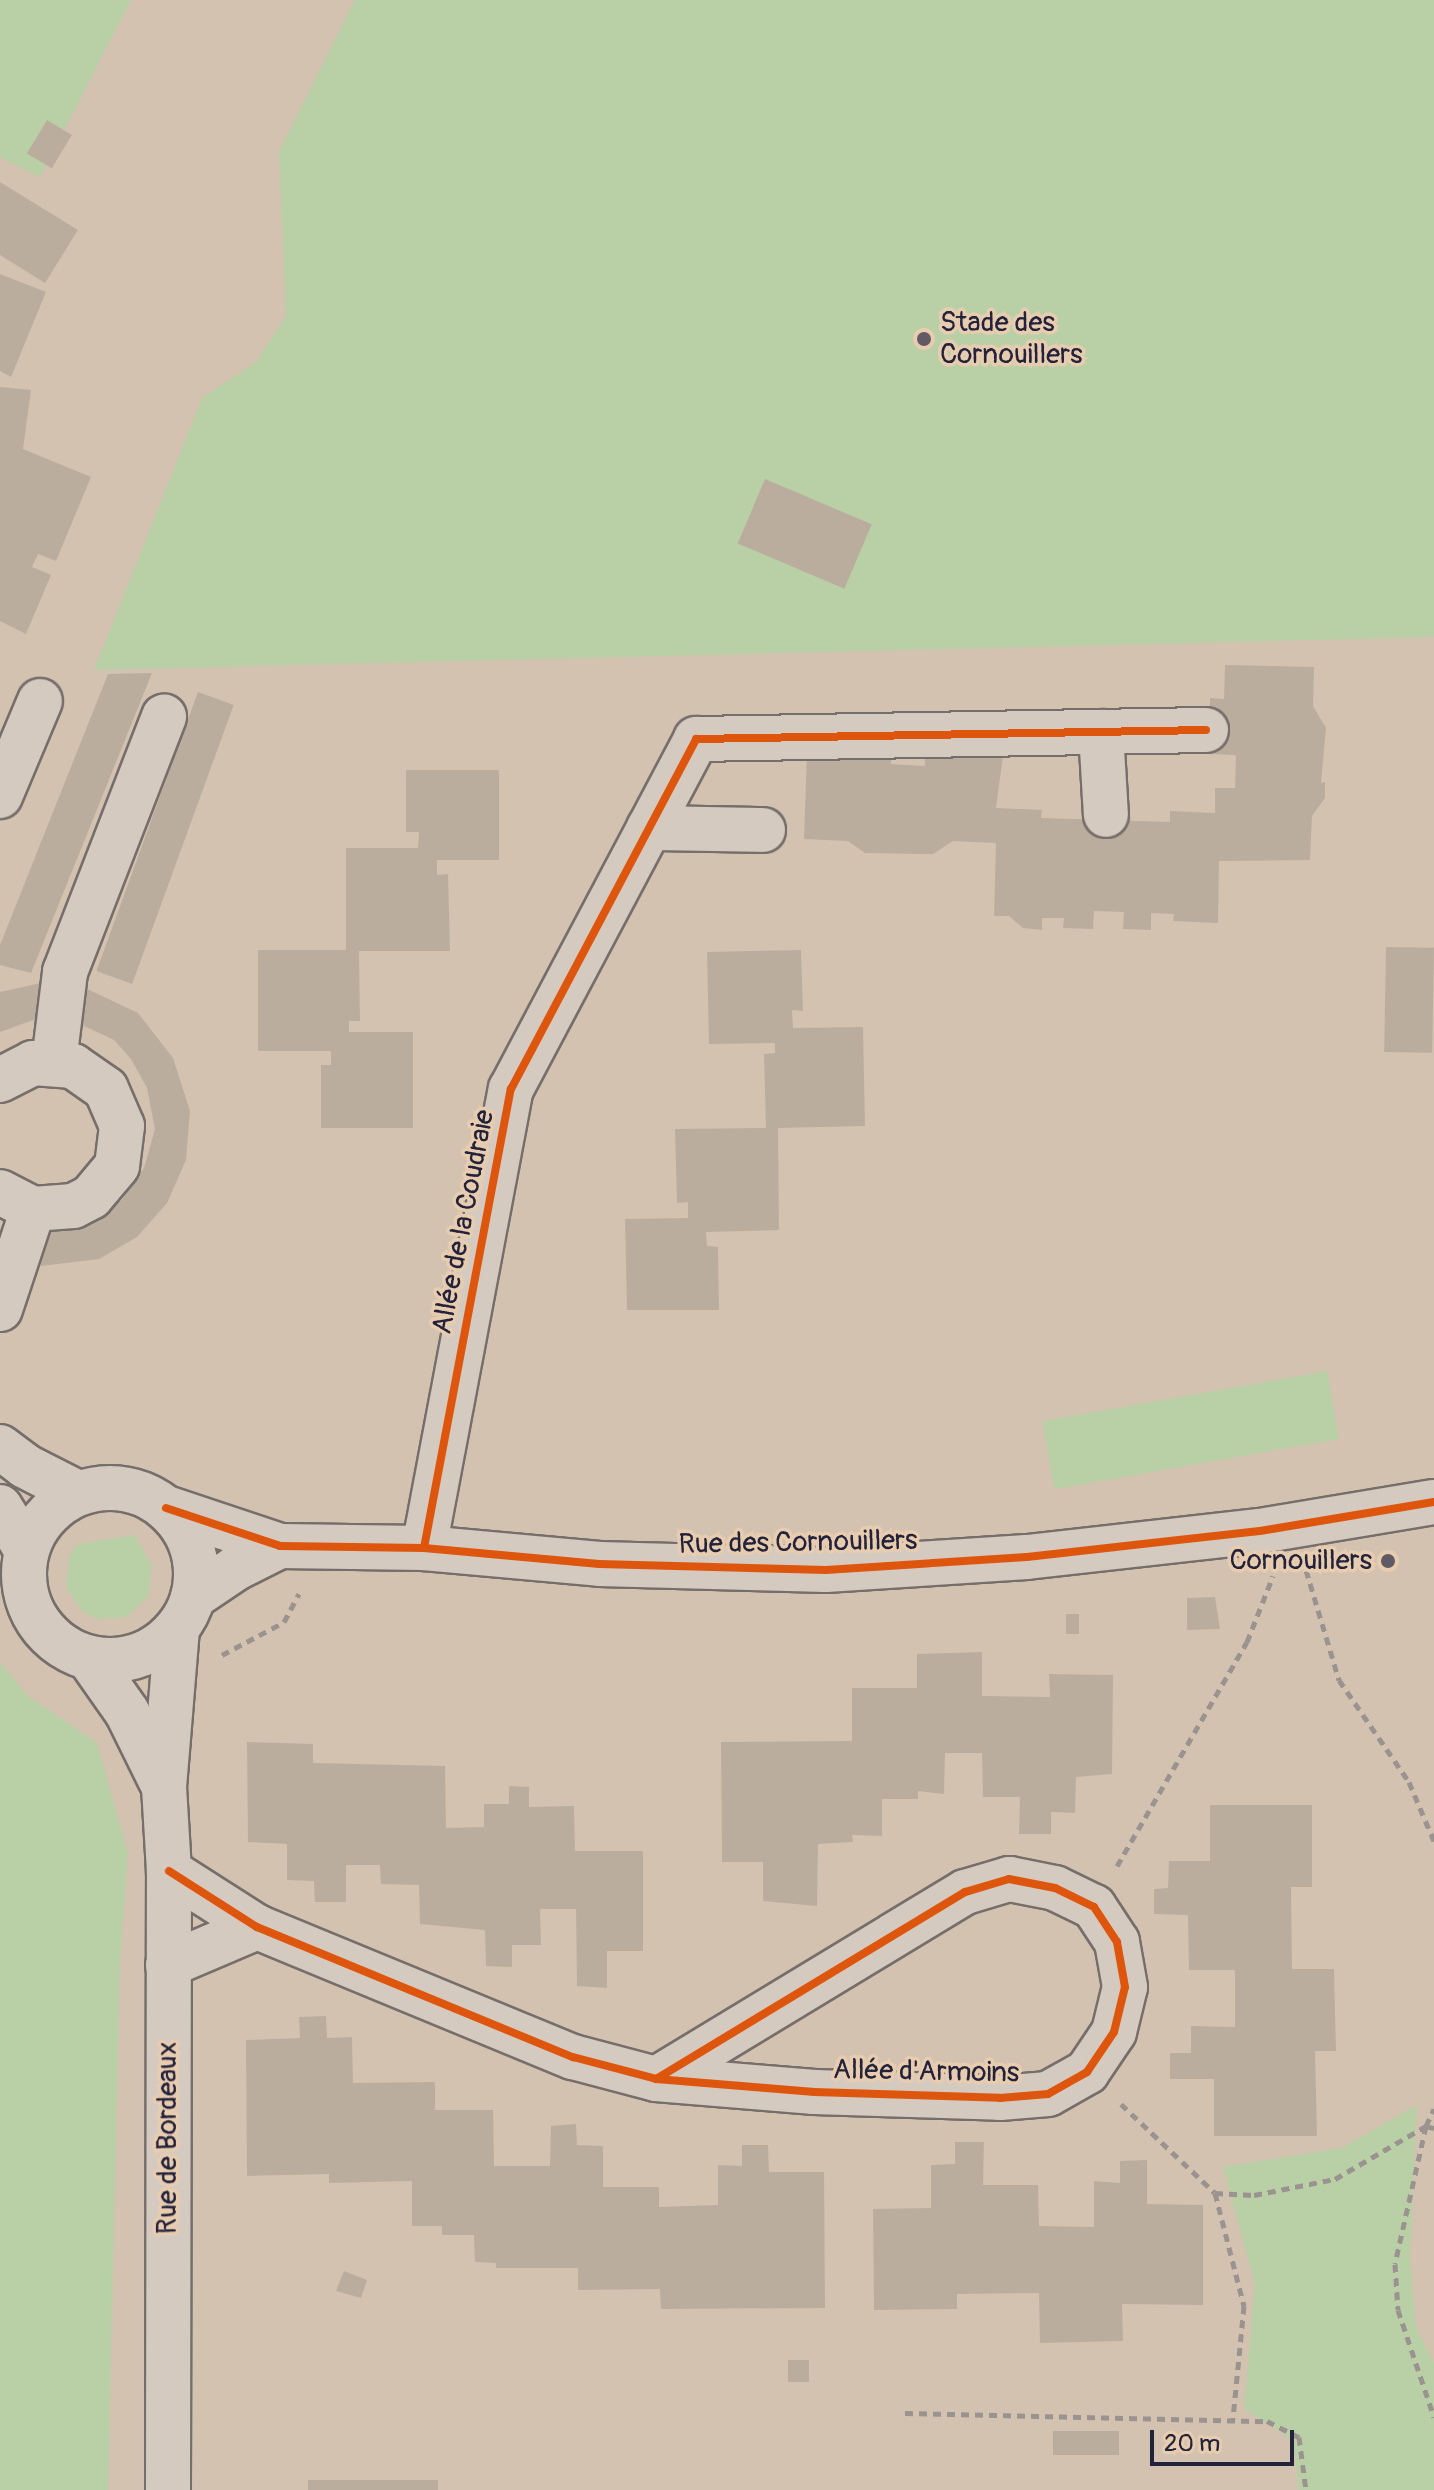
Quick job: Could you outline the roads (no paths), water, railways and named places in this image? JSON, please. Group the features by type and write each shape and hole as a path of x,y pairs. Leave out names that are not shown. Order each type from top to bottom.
{"street":[{"path":"0,796 40,701"},
{"path":"54,1062 65,972 164,717"},
{"path":"1106,815 1101,732 1206,730"},
{"name":"Allée de la Coudraie","path":"424,1548 511,1089 696,739 1101,732"},
{"path":"649,828 763,830"},
{"path":"0,1080 33,1063 54,1062 82,1071 106,1089 122,1126 122,1146 112,1175 91,1197 73,1206 17,1200 0,1309"},
{"path":"0,1447 25,1466 78,1493"},
{"path":"124,1489 166,1508 193,1549 185,1614 137,1656 89,1658 63,1647 42,1628 28,1604 23,1577 26,1549 47,1516 78,1493 124,1489"},
{"name":"Rue des Cornouillers","path":"166,1508 294,1546 424,1548 599,1564 826,1570 1027,1557 1293,1527 1434,1502"},
{"path":"0,1507 26,1549"},
{"name":"Rue des Cornouillers","path":"185,1614 236,1568 294,1546"},
{"name":"Rue de Bordeaux","path":"168,2490 169,1871 164,1787 169,1684 185,1614"},
{"path":"89,1658 127,1712 164,1787"},
{"name":"Allée d'Armoins","path":"169,1871 257,1927 573,2057 656,2079 1000,2098 1048,2094 1087,2072 1114,2032 1125,1987 1117,1942 1094,1907 1055,1888 1009,1879 965,1892 656,2079"},
{"path":"168,1965 257,1927"}],"place":[{"name":"Stade des Cornouillers","path":"924,339"},
{"name":"Cornouillers","path":"1388,1561"}]}
